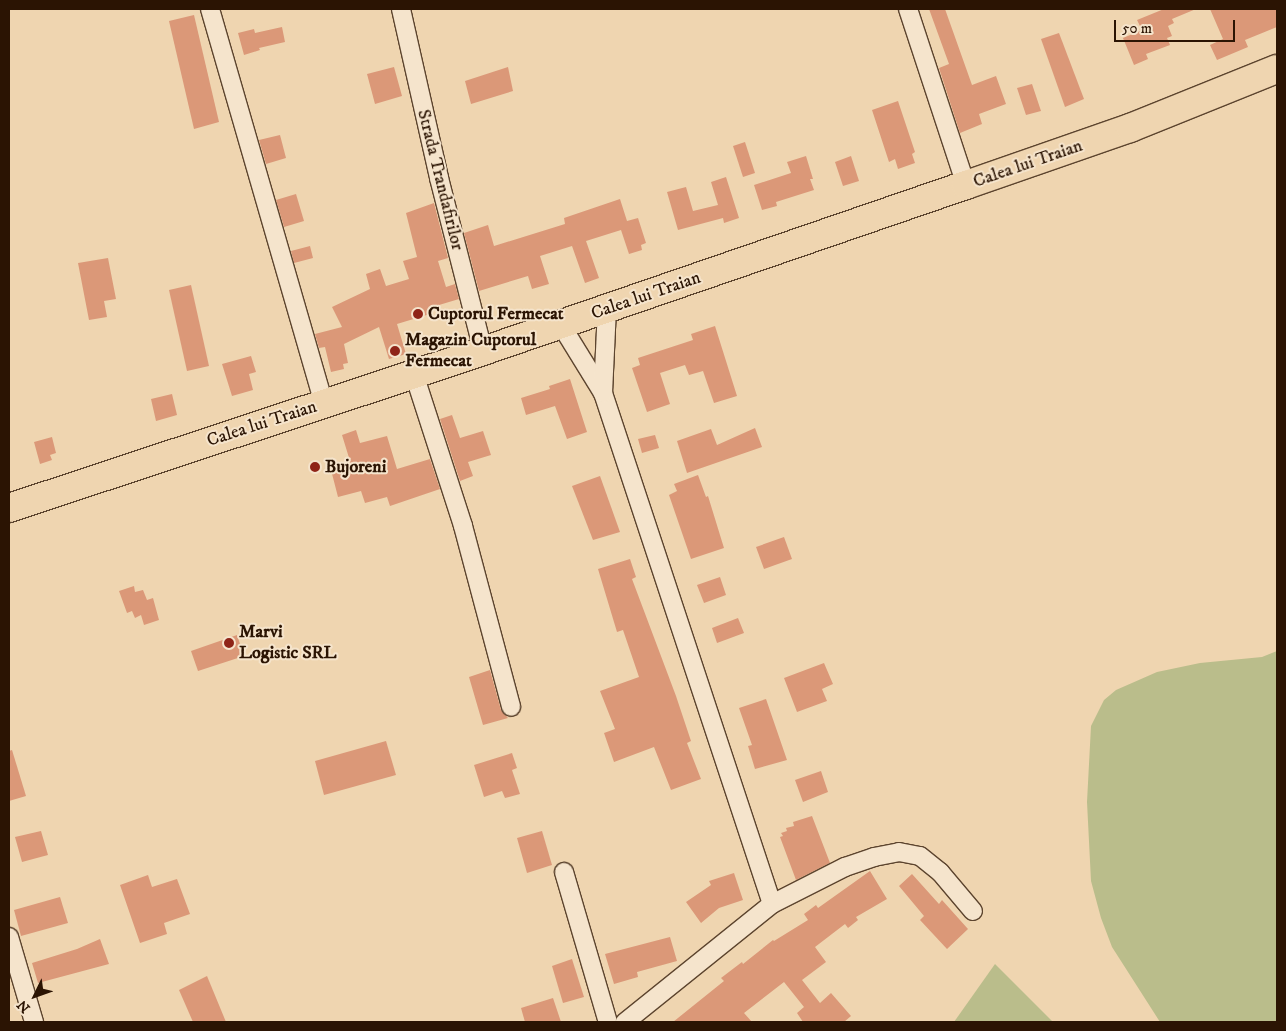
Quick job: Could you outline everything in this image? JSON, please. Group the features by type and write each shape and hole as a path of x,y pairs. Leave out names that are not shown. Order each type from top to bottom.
{"highway":[{"name":"Calea lui Traian","path":"9,508 561,325 966,185 1147,122 1277,69"}],"street":[{"path":"210,9 324,404"},
{"name":"Strada Trandafirilor","path":"400,9 436,169 483,351"},
{"path":"908,9 966,185"},
{"path":"603,393 607,309"},
{"path":"561,325 603,393 772,904"},
{"path":"414,374 463,526 512,707"},
{"path":"625,1022 772,904 845,867 874,857 899,852 920,856 940,872 973,911"},
{"path":"564,872 608,1022"},
{"path":"9,937 34,1022"}],"green space":[{"path":"1277,651 1277,1022 1160,1022 1112,947 1101,918 1091,881 1087,802 1091,726 1104,700 1116,690 1157,672 1200,663 1262,657"},
{"path":"995,964 1053,1022 954,1022"}],"building":[{"path":"929,9 945,9 972,85 996,76 1006,104 979,114 982,124 960,133 939,68 949,64"},
{"path":"1164,9 1196,9 1172,19 1174,23 1168,26 1172,36 1167,38 1170,45 1146,54 1148,59 1134,65 1123,38 1142,30 1137,20"},
{"path":"1210,9 1277,9 1277,27 1245,40 1248,47 1217,60 1210,45 1223,39"},
{"path":"194,15 219,122 194,129 169,21"},
{"path":"282,27 285,42 259,48 260,50 244,55 238,33 254,29 255,33"},
{"path":"1059,33 1084,99 1065,107 1041,39"},
{"path":"394,67 402,96 375,104 367,74"},
{"path":"508,67 513,91 471,104 465,81"},
{"path":"1032,84 1041,111 1026,115 1017,88"},
{"path":"898,101 915,152 912,154 915,163 898,169 895,159 889,162 872,110"},
{"path":"280,135 286,158 266,164 259,140"},
{"path":"745,142 755,173 743,177 733,146"},
{"path":"806,156 813,179 810,179 814,190 776,202 777,206 762,210 754,185 791,173 787,162"},
{"path":"851,156 859,181 843,186 835,162"},
{"path":"726,177 739,218 724,223 723,218 678,230 667,192 686,187 693,211 718,205 711,182"},
{"path":"296,194 304,221 284,227 276,200"},
{"path":"620,199 627,221 638,218 646,243 641,245 642,250 629,254 621,230 586,241 599,278 585,283 572,246 540,256 549,284 532,289 528,276 479,291 464,233 488,225 494,246 565,224 564,218"},
{"path":"434,203 448,258 438,261 446,287 455,284 459,299 429,308 430,314 397,324 406,354 389,359 379,327 344,344 348,363 343,364 344,369 331,372 325,347 319,348 315,334 342,327 332,307 370,289 366,274 380,269 386,286 409,279 403,261 417,257 406,213"},
{"path":"310,246 313,258 294,263 291,251"},
{"path":"108,258 116,299 104,301 107,317 89,320 78,263"},
{"path":"191,285 209,366 187,371 169,290"},
{"path":"715,326 737,396 714,403 703,371 689,375 685,365 660,373 670,404 647,412 632,368 640,365 638,358 693,340 691,334"},
{"path":"251,356 256,372 249,374 253,390 232,396 222,364"},
{"path":"570,379 587,432 567,439 555,406 526,415 521,398 550,389 549,386"},
{"path":"172,394 177,415 156,421 151,399"},
{"path":"452,415 460,438 483,431 491,455 468,462 473,476 460,481 440,419"},
{"path":"755,428 762,447 687,473 677,441 711,429 717,445"},
{"path":"356,430 360,443 387,436 397,469 430,459 440,489 390,506 387,497 365,503 361,491 338,497 330,466 350,461 342,435"},
{"path":"655,435 659,448 642,453 638,439"},
{"path":"52,437 56,453 50,455 52,460 40,464 34,442"},
{"path":"698,475 706,497 708,496 724,548 691,559 669,495 677,491 674,484"},
{"path":"600,476 620,532 593,540 572,486"},
{"path":"784,537 792,559 764,569 756,547"},
{"path":"630,559 636,577 632,579 676,696 691,741 687,743 701,779 671,790 654,747 614,762 604,733 615,729 600,691 639,677 623,630 617,632 598,569"},
{"path":"720,577 726,595 704,603 697,585"},
{"path":"134,586 135,592 143,590 147,600 153,598 159,620 144,625 141,615 135,618 132,611 127,613 119,591"},
{"path":"738,618 744,633 717,643 712,628"},
{"path":"237,635 244,656 198,671 191,651"},
{"path":"824,663 833,684 822,689 827,701 797,712 784,678"},
{"path":"490,670 501,710 508,718 483,725 469,677"},
{"path":"766,699 787,760 755,769 748,746 752,745 739,708"},
{"path":"386,741 396,775 324,795 315,761"},
{"path":"12,750 26,796 9,801 9,751"},
{"path":"512,753 517,768 512,770 520,794 505,798 502,791 484,797 474,765"},
{"path":"821,771 828,792 803,802 795,780"},
{"path":"812,816 830,863 796,880 780,837 783,836 781,833 787,831 786,828 794,826 793,822"},
{"path":"41,831 48,855 22,862 15,837"},
{"path":"542,831 552,865 527,873 517,838"},
{"path":"870,871 887,899 856,917 858,920 848,928 845,924 815,947 826,962 802,980 820,1003 831,993 851,1016 844,1022 803,1022 797,1013 804,1007 784,982 744,1013 752,1022 673,1022 724,981 721,978 742,962 743,964 773,940 808,920 804,914 816,905 818,908"},
{"path":"734,873 743,900 719,908 701,923 686,902 711,885 709,881"},
{"path":"912,874 939,904 942,900 968,929 947,949 920,920 924,916 899,886"},
{"path":"148,875 152,887 177,879 190,914 164,923 167,934 140,943 120,885"},
{"path":"60,897 68,923 21,936 14,910"},
{"path":"670,937 677,961 637,972 638,977 614,984 605,954"},
{"path":"100,939 109,964 38,983 32,963 77,949"},
{"path":"572,959 584,997 563,1003 552,966"},
{"path":"207,976 226,1022 193,1022 179,990"},
{"path":"553,998 561,1022 525,1022 521,1008"}],"place":[{"name":"Cuptorul Fermecat","path":"418,314"},
{"name":"Magazin Cuptorul Fermecat","path":"395,351"},
{"name":"Bujoreni","path":"315,467"},
{"name":"Marvi Logistic SRL","path":"229,643"}]}
